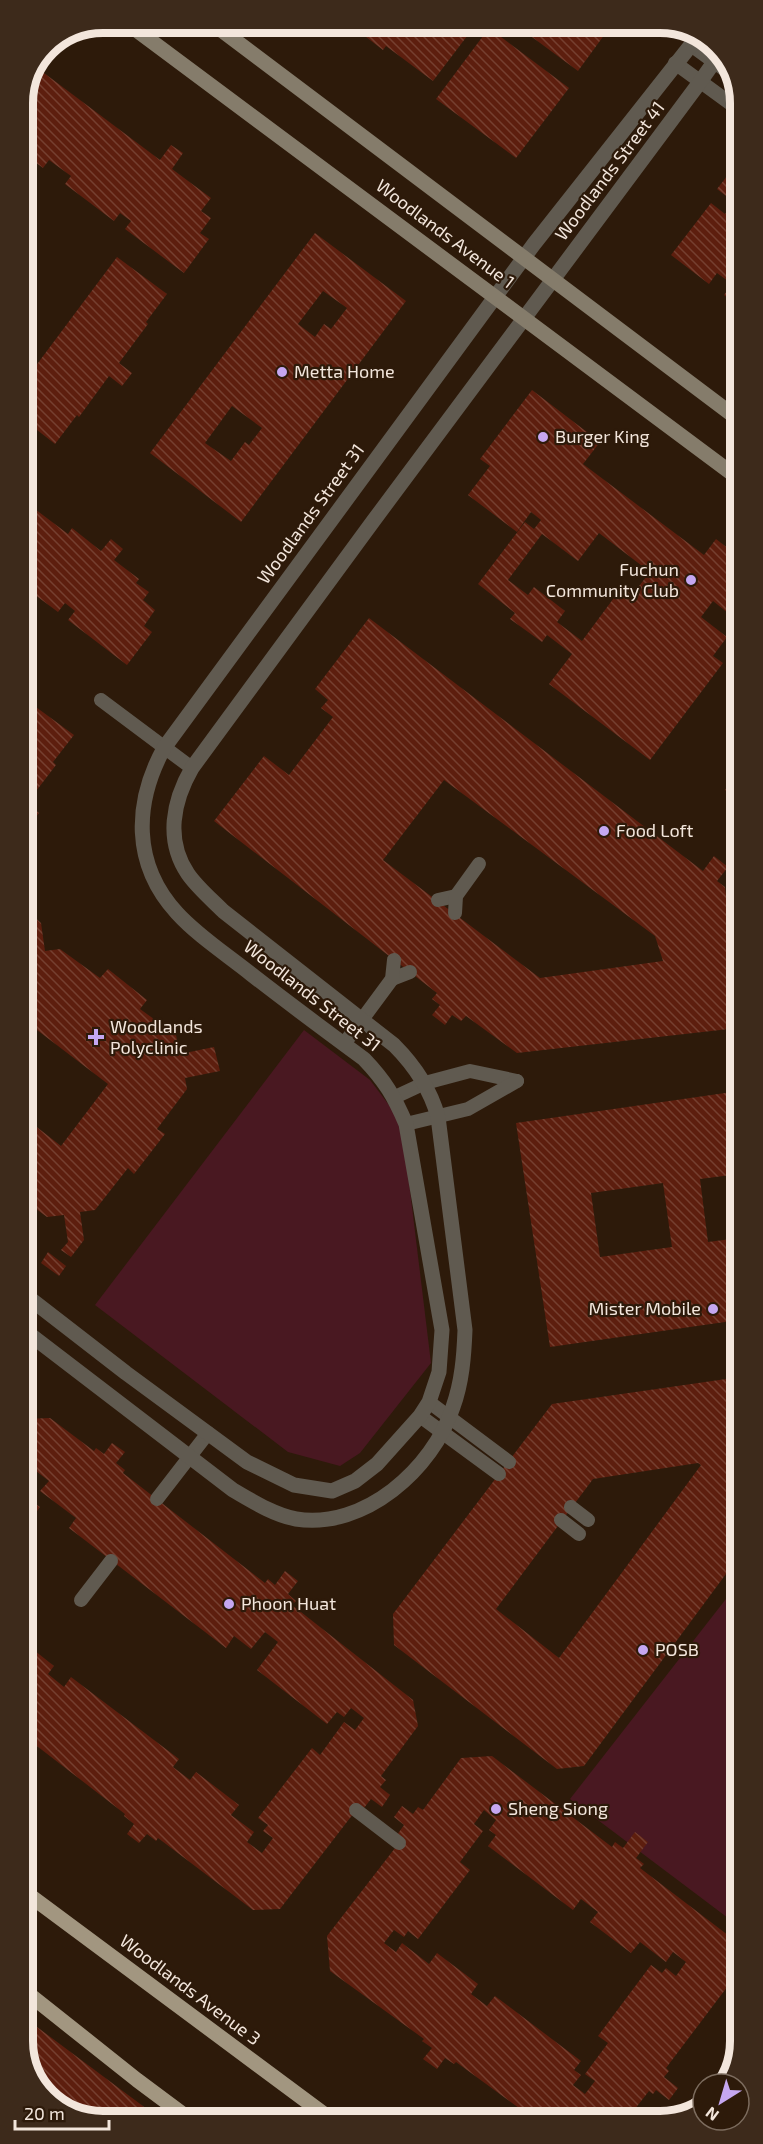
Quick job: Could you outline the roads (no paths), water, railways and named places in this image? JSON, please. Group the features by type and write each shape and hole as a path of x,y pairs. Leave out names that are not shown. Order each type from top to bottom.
{"main road":[{"name":"Woodlands Avenue 1","path":"142,33 730,472"},
{"name":"Woodlands Avenue 1","path":"227,33 730,413"},
{"name":"Woodlands Avenue 3","path":"33,1898 320,2111"},
{"path":"33,1997 179,2111"}],"street":[{"name":"Woodlands Street 41","path":"524,258 675,63 697,43"},
{"name":"Woodlands Street 41","path":"525,318 714,62"},
{"name":"Woodlands Street 31","path":"33,1301 248,1462 294,1485 332,1491 355,1481 377,1464 420,1416 429,1402 439,1372 442,1330 406,1124 395,1097 364,1059 208,941 176,912 154,881 141,833 145,797 152,770 164,748 524,258"},
{"name":"Woodlands Street 31","path":"33,1337 233,1490 264,1508 296,1519 354,1513 380,1498 403,1481 425,1459 442,1433 459,1386 464,1360 465,1330 438,1117 433,1099 410,1060 223,911 188,873 179,855 173,829 181,787 192,768 525,318"}],"lane":[{"path":"702,47 719,66"},
{"path":"675,63 730,102"},
{"path":"100,700 192,768"},
{"path":"455,914 456,896 479,864"},
{"path":"438,900 456,896"},
{"path":"344,1044 392,979 394,960"},
{"path":"392,979 410,972"},
{"path":"395,1097 425,1083 470,1071 517,1081 468,1108 406,1124"},
{"path":"429,1402 509,1462"},
{"path":"420,1416 499,1474"},
{"path":"158,1499 208,1433"},
{"path":"571,1507 588,1520"},
{"path":"561,1520 579,1534"},
{"path":"81,1600 111,1561"},
{"path":"356,1810 399,1843"}],"place":[{"name":"Metta Home","path":"282,372"},
{"name":"Burger King","path":"543,437"},
{"name":"Fuchun Community Club","path":"691,580"},
{"name":"Food Loft","path":"604,831"},
{"name":"Woodlands Polyclinic","path":"96,1037"},
{"name":"Mister Mobile","path":"713,1309"},
{"name":"Phoon Huat","path":"229,1604"},
{"name":"POSB","path":"643,1650"},
{"name":"Sheng Siong","path":"496,1809"}]}
